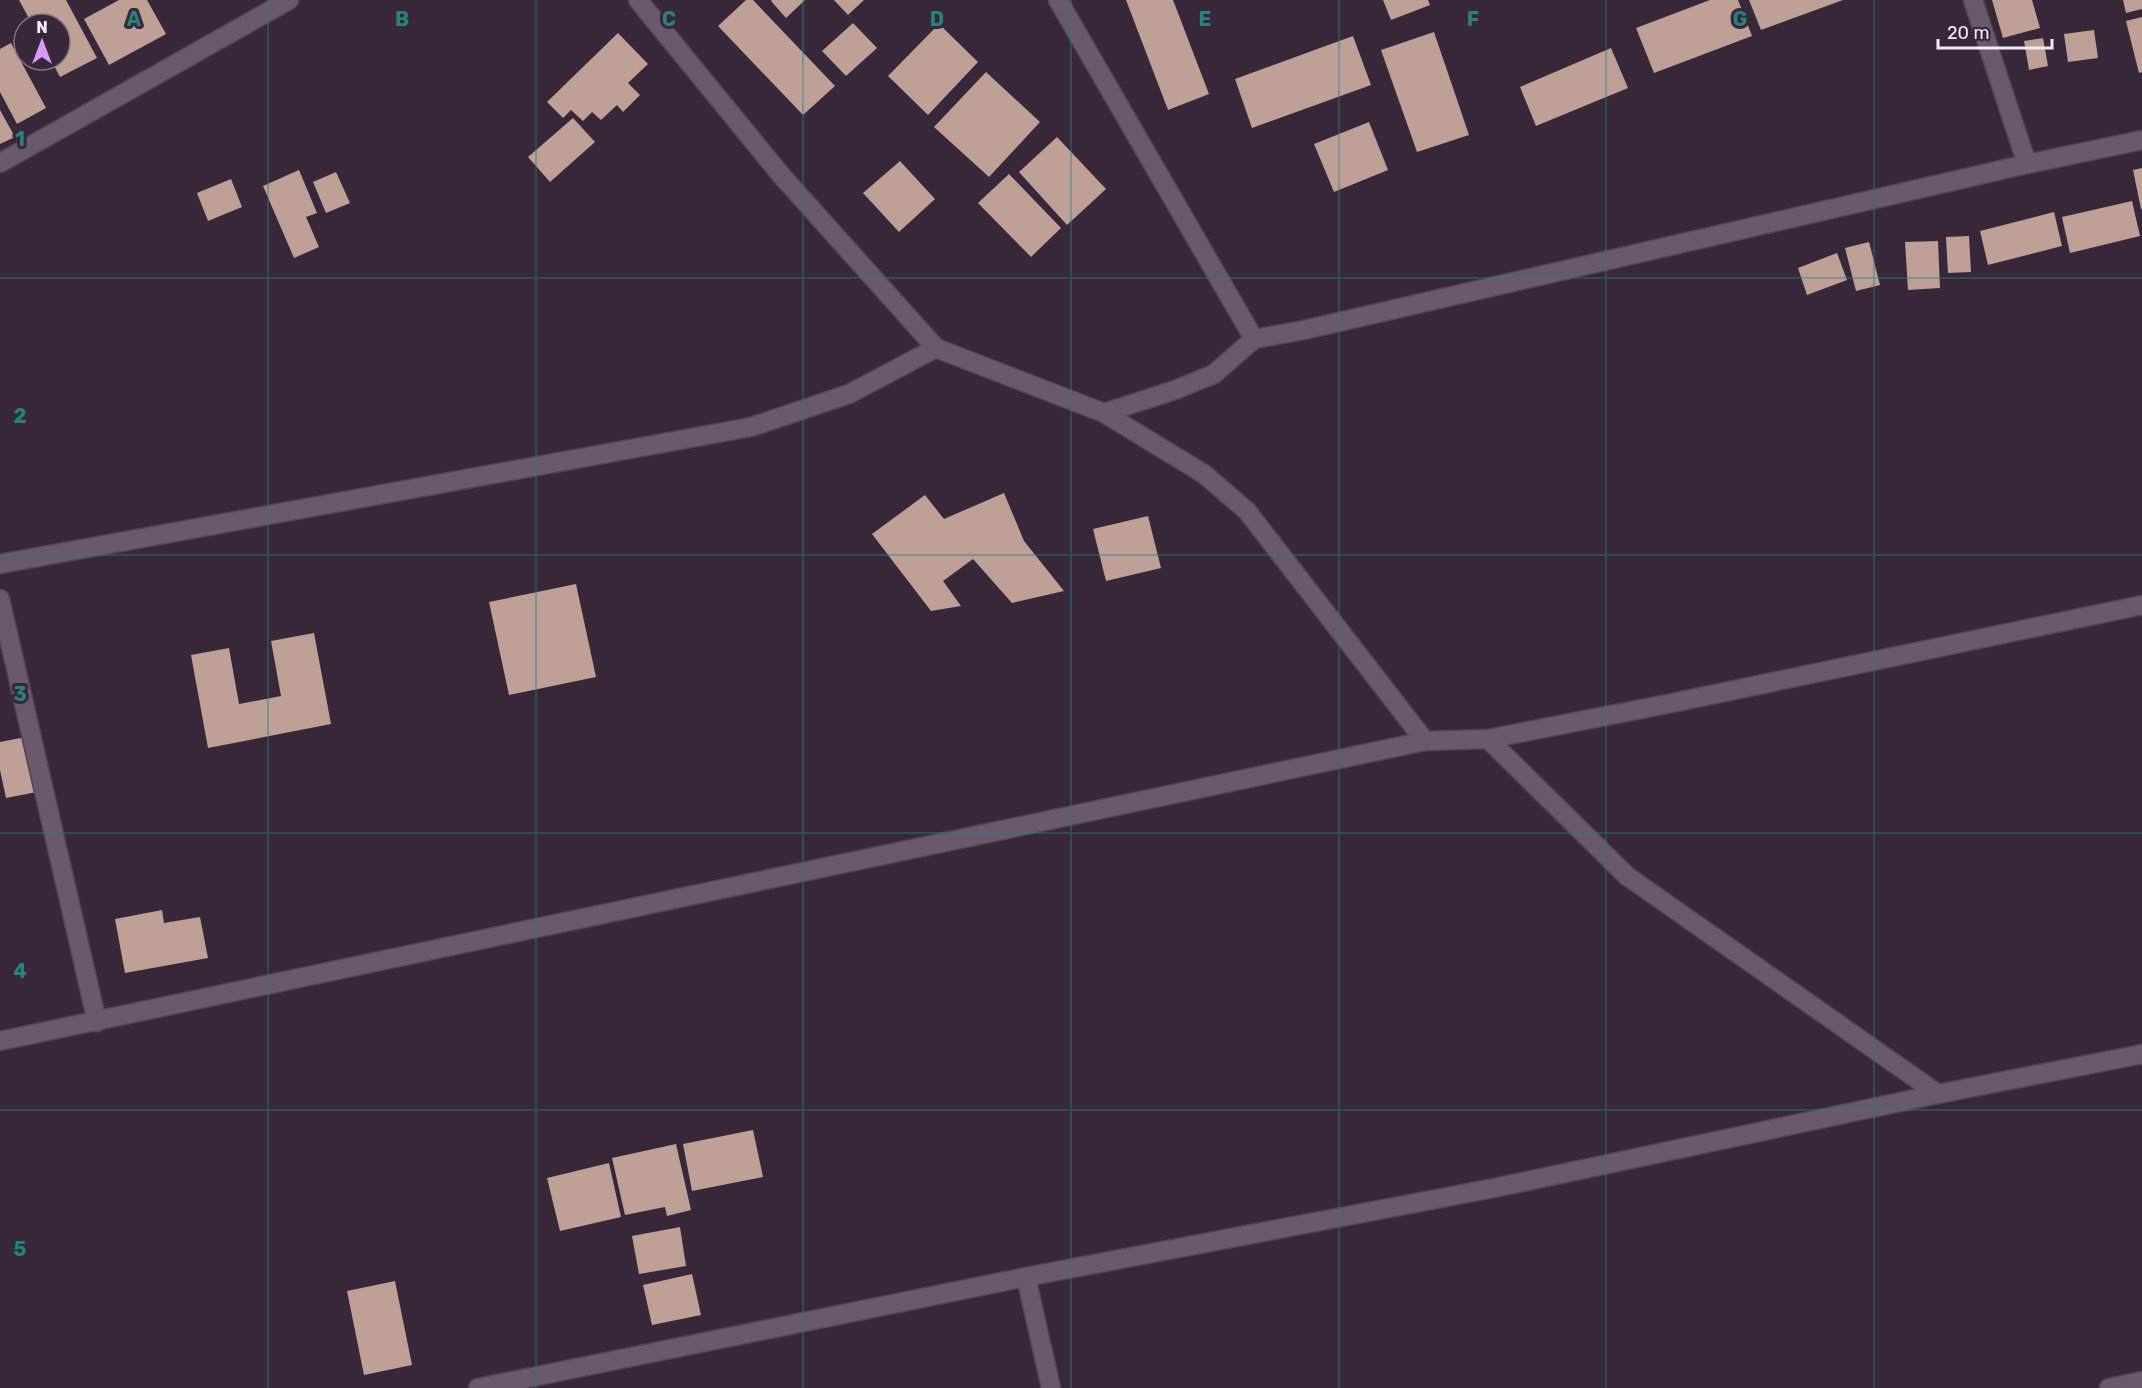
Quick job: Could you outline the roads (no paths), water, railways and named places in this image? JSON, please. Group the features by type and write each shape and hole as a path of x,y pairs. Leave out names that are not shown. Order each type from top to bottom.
{"street":[{"path":"0,163 289,0"},
{"path":"638,0 781,175 936,348 1104,413 1204,474 1247,511 1425,741"},
{"path":"1058,0 1254,339"},
{"path":"1973,0 2027,164"},
{"path":"1104,413 1175,390 1214,374 1254,339 1304,330 2027,164 2142,140"},
{"path":"0,564 751,427 849,394 936,348"},
{"path":"0,599 97,1022"},
{"path":"0,1041 1425,741 1488,739 2142,605"},
{"path":"1488,739 1627,876 1938,1094"},
{"path":"478,1388 1026,1277 1494,1188 1938,1094 2142,1054"},
{"path":"1026,1277 1051,1388"},
{"path":"2109,1388 2142,1382"}]}
